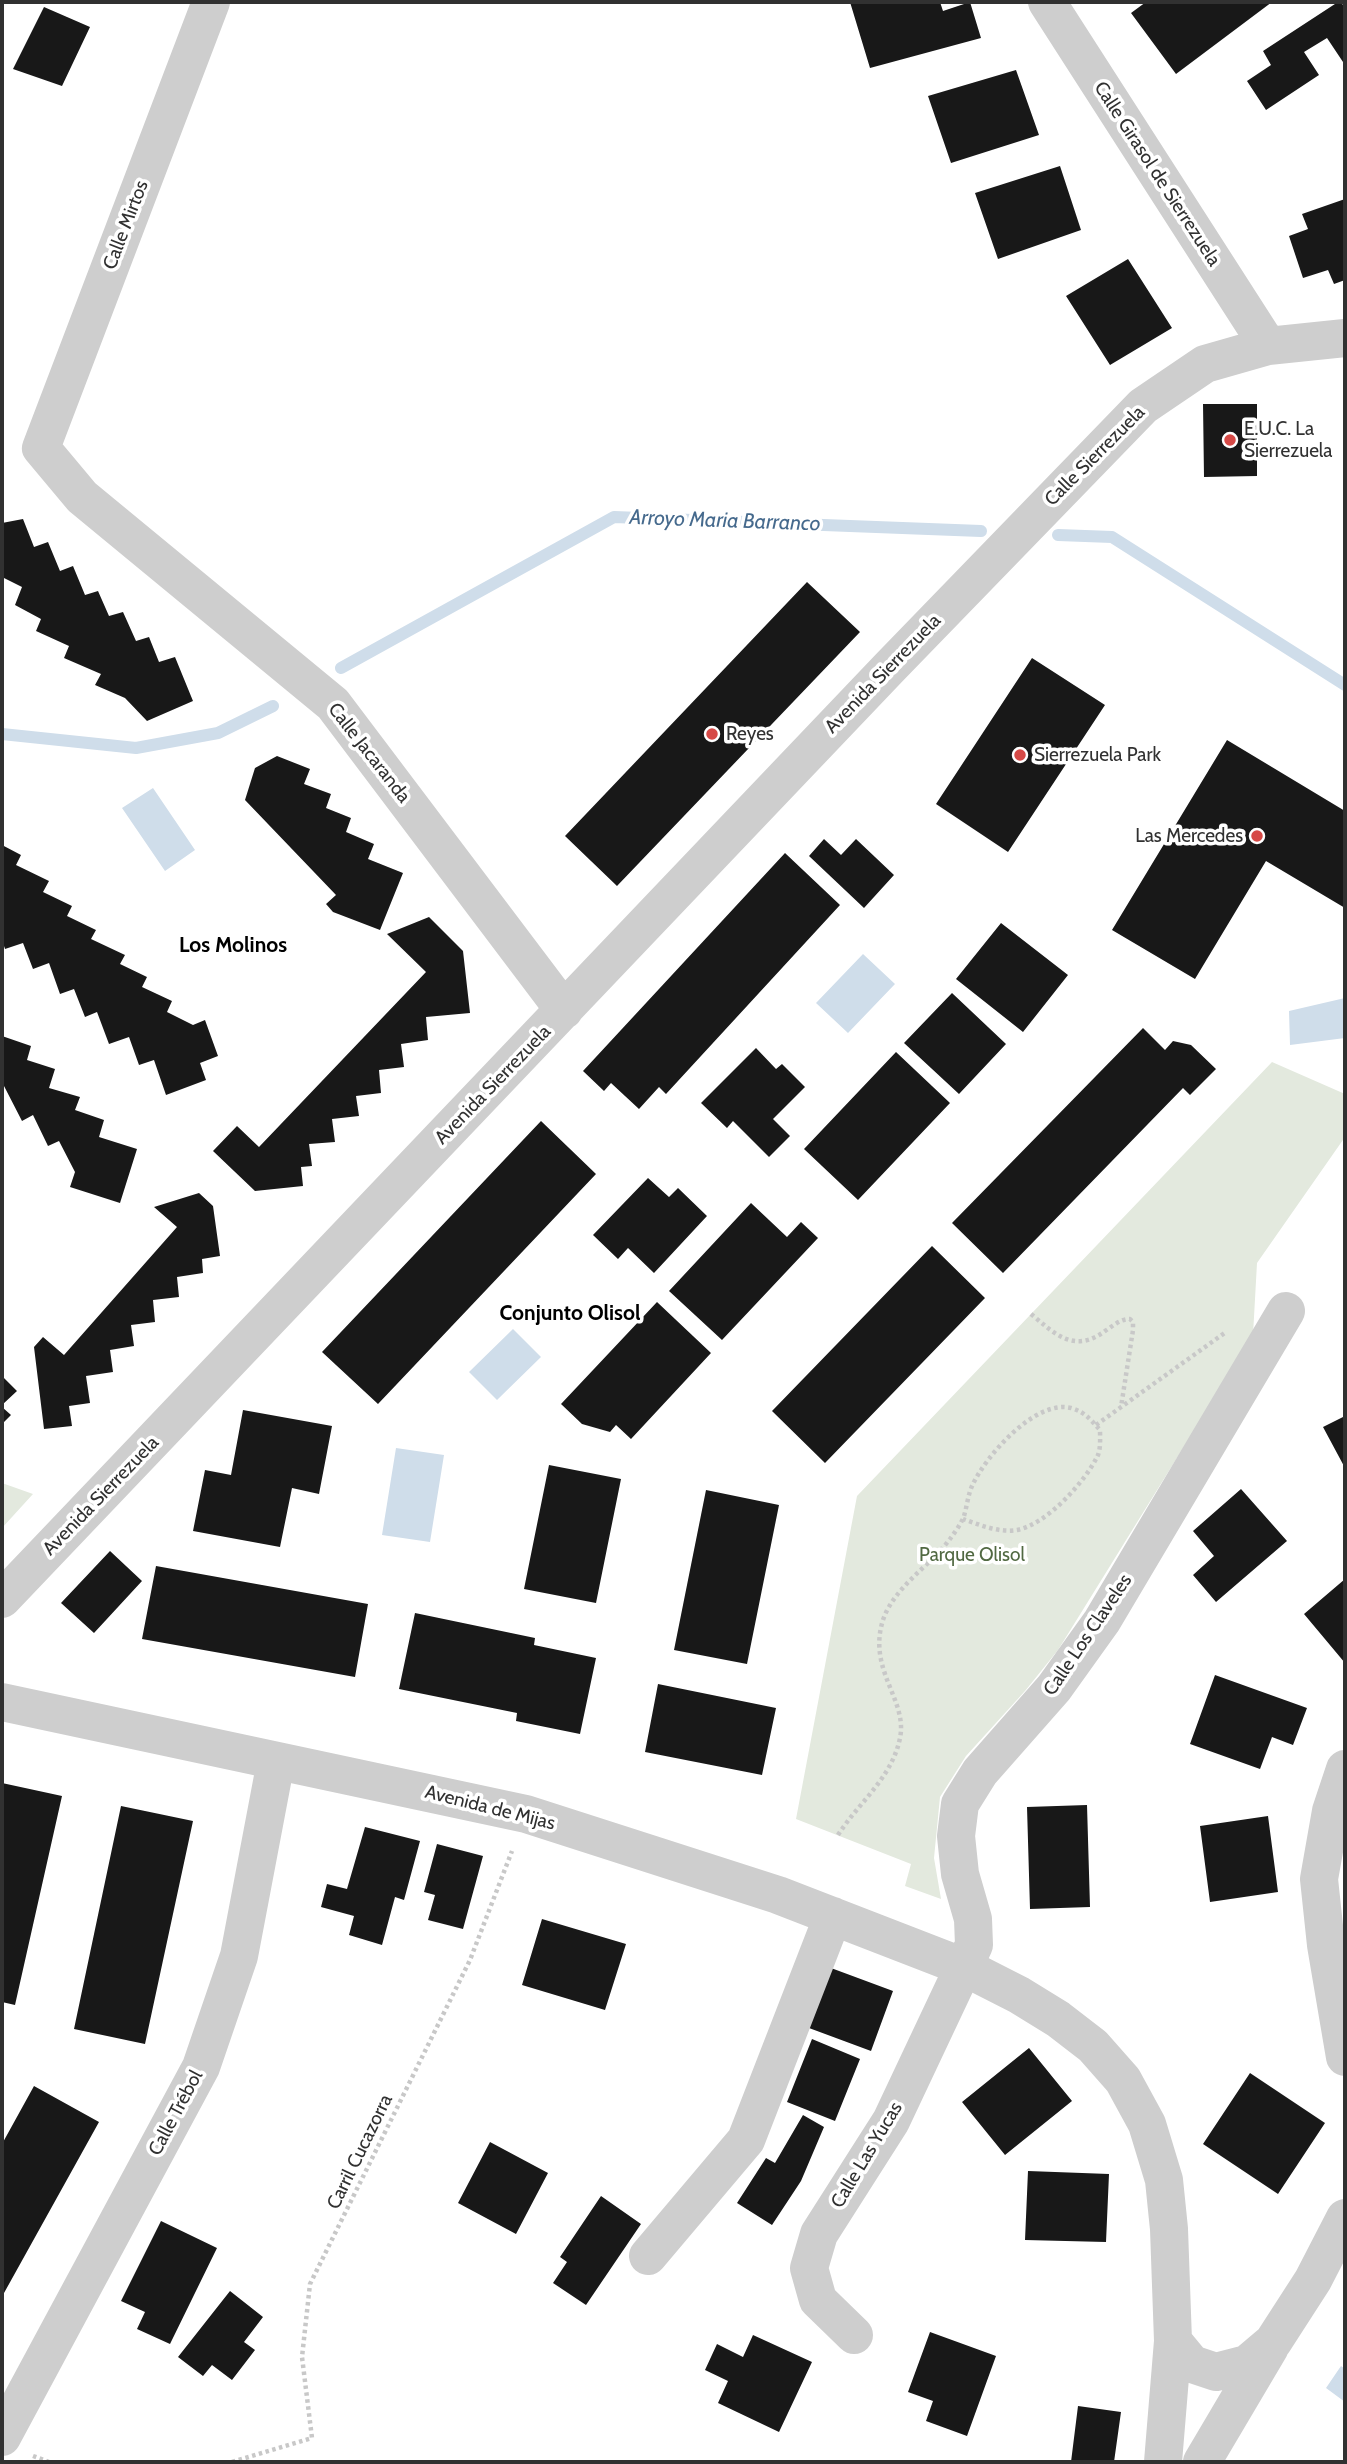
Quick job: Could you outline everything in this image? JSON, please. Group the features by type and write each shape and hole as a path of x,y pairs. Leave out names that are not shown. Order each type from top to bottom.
{"street":[{"name":"Calle Mirtos","path":"41,448 211,2"},
{"name":"Calle Girasol de Sierrezuela","path":"1047,2 1268,346"},
{"name":"Calle Sierrezuela","path":"983,571 1143,406 1205,365 1268,346 1345,338"},
{"name":"Calle Jacaranda","path":"41,448 82,497 333,704 564,1010"},
{"name":"Avenida Sierrezuela","path":"2,1599 983,571"},
{"name":"Calle Los Claveles","path":"964,1967 974,1945 973,1919 960,1874 957,1836 960,1804 980,1772 1054,1689 1102,1621 1286,1311"},
{"name":"Avenida de Mijas","path":"2,1702 526,1814 778,1895 964,1967 1038,2007 1093,2046 1123,2080 1147,2124 1164,2180 1169,2229 1173,2341 1163,2462"},
{"name":"Calle Trébol","path":"2,2437 201,2067 239,1956 275,1761"},
{"path":"1345,1769 1338,1819 1319,1878 1326,1945 1345,2057"},
{"path":"648,2256 746,2140 832,1916"},
{"name":"Calle Las Yucas","path":"854,2334 818,2300 809,2267 819,2234 891,2121 964,1967"},
{"path":"1202,2462 1313,2280 1345,2218"},
{"path":"1173,2341 1192,2364 1216,2372 1247,2364 1273,2342"}],"path":[{"path":"1031,1314 1059,1337 1069,1341 1090,1340 1121,1320 1130,1319 1133,1322 1121,1407"},
{"path":"1096,1425 1232,1328"},
{"path":"838,1835 850,1816 873,1793 892,1765 901,1736 897,1707 885,1679 878,1645 884,1618 902,1590 941,1550 963,1519 972,1487 989,1458 1021,1426 1045,1410 1069,1407 1087,1415 1100,1430 1099,1455 1073,1494 1044,1517 1018,1530 987,1528 963,1519"},
{"name":"Carril Cucazorra","path":"232,2462 312,2438 302,2357 310,2284 470,1960 526,1814"}],"green space":[{"name":"Parque Olisol","path":"1272,1062 1345,1094 1345,1137 1257,1263 1253,1335 1058,1650 966,1756 940,1797 934,1858 941,1899 905,1886 911,1864 796,1819 857,1496"},
{"path":"2,1483 33,1494 2,1528"}],"water":[{"path":"153,788 195,850 165,871 122,808"},
{"path":"863,954 895,984 848,1033 816,1003"},
{"path":"1345,998 1345,1038 1290,1045 1289,1011"},
{"path":"513,1329 541,1357 497,1400 469,1372"},
{"path":"396,1448 444,1455 430,1542 382,1535"},
{"path":"1341,2366 1345,2369 1345,2402 1326,2388"}],"building":[{"path":"850,2 940,2 943,11 970,2 981,38 870,68"},
{"path":"1146,2 1272,2 1176,74 1131,13"},
{"path":"1338,2 1345,8 1345,61 1343,62 1327,38 1304,52 1319,75 1266,110 1247,81 1271,65 1263,51"},
{"path":"44,7 90,27 62,86 13,69"},
{"path":"1016,70 1039,135 951,163 928,96"},
{"path":"1060,166 1081,230 998,259 975,193"},
{"path":"1345,199 1345,280 1334,284 1328,270 1303,278 1289,236 1308,229 1302,214"},
{"path":"1128,259 1172,328 1110,365 1066,296"},
{"name":"E.U.C. La Sierrezuela","path":"1203,404 1257,404 1257,476 1204,477"},
{"path":"23,519 34,547 48,542 60,571 73,566 85,595 98,591 109,616 123,612 136,641 149,637 159,662 175,657 193,701 147,721 125,698 95,685 101,674 64,658 69,646 36,631 41,619 15,605 22,587 2,577 2,523"},
{"name":"Reyes","path":"807,582 860,632 617,886 565,836"},
{"name":"Sierrezuela Park","path":"1032,658 1105,705 1008,852 936,804"},
{"name":"Las Mercedes","path":"1227,740 1345,811 1345,908 1266,861 1195,979 1112,930"},
{"path":"277,756 310,769 304,784 331,794 326,808 351,818 346,832 374,844 368,859 403,873 380,930 333,912 326,904 336,895 245,800 255,768"},
{"path":"824,839 841,855 856,839 894,875 864,908 809,856"},
{"path":"2,845 21,855 16,865 49,881 43,892 72,906 67,916 96,930 91,939 125,955 120,964 147,977 142,987 172,1001 167,1012 193,1025 205,1020 218,1056 200,1063 206,1080 166,1095 154,1060 139,1065 129,1037 109,1044 97,1012 85,1017 74,989 60,994 49,963 33,969 23,943 5,949 2,940"},
{"path":"785,853 840,905 666,1094 659,1087 639,1109 611,1083 604,1091 583,1071"},
{"path":"429,917 463,951 470,1013 426,1017 428,1040 401,1044 404,1067 379,1070 381,1093 356,1096 359,1116 332,1119 335,1142 309,1144 312,1166 301,1167 303,1186 255,1191 213,1151 237,1126 259,1147 426,972 387,934"},
{"path":"1001,923 1068,975 1023,1032 956,979"},
{"path":"952,993 1006,1044 959,1094 904,1043"},
{"path":"1143,1028 1165,1050 1173,1041 1191,1045 1216,1069 1190,1095 1183,1088 1003,1273 952,1223"},
{"path":"2,1036 31,1046 27,1060 55,1069 49,1088 80,1097 75,1110 104,1120 99,1137 137,1149 120,1203 70,1187 75,1172 59,1141 48,1146 33,1115 22,1121 4,1086 2,1087"},
{"path":"756,1048 776,1069 782,1064 805,1087 773,1119 790,1136 769,1157 733,1121 727,1128 701,1103"},
{"path":"896,1052 950,1103 858,1200 804,1149"},
{"path":"541,1121 596,1174 378,1404 322,1352"},
{"path":"648,1178 669,1197 678,1188 707,1216 654,1273 628,1248 618,1259 593,1235"},
{"path":"199,1193 213,1206 220,1256 202,1259 203,1273 177,1277 179,1297 153,1300 155,1322 131,1325 134,1346 110,1350 113,1372 86,1376 90,1403 69,1406 72,1426 44,1429 34,1347 43,1337 64,1355 177,1227 154,1207"},
{"path":"751,1203 787,1237 801,1222 818,1238 722,1340 669,1291"},
{"path":"932,1246 985,1298 825,1463 772,1411"},
{"path":"657,1302 711,1353 631,1439 616,1425 610,1432 582,1424 561,1404"},
{"path":"2,1376 17,1391 2,1405"},
{"path":"2,1407 11,1415 2,1424"},
{"path":"243,1410 332,1426 319,1494 292,1488 280,1547 193,1531 205,1470 231,1475"},
{"path":"1345,1416 1345,1468 1323,1427"},
{"path":"549,1465 621,1479 596,1603 524,1589"},
{"path":"1241,1489 1287,1541 1216,1602 1193,1575 1214,1556 1193,1531"},
{"path":"706,1490 779,1505 747,1664 674,1650"},
{"path":"110,1551 142,1581 94,1633 61,1603"},
{"path":"156,1566 368,1604 355,1677 142,1639"},
{"path":"1345,1579 1345,1663 1304,1614"},
{"path":"415,1613 535,1638 534,1645 596,1658 580,1734 516,1721 517,1713 399,1689"},
{"path":"1215,1675 1307,1708 1293,1745 1272,1737 1260,1769 1190,1744"},
{"path":"658,1684 776,1708 762,1775 645,1752"},
{"path":"2,1783 62,1796 15,2005 2,2002"},
{"path":"1087,1805 1090,1907 1030,1909 1027,1807"},
{"path":"121,1806 193,1821 145,2044 74,2029"},
{"path":"1268,1816 1278,1892 1210,1902 1200,1826"},
{"path":"365,1827 420,1841 404,1900 395,1897 382,1945 349,1935 354,1916 321,1907 327,1884 347,1889"},
{"path":"437,1844 483,1856 463,1929 428,1920 435,1895 424,1892"},
{"path":"542,1919 626,1944 605,2010 522,1985"},
{"path":"831,1968 893,1991 871,2051 809,2028"},
{"path":"812,2039 860,2059 835,2121 787,2102"},
{"path":"1029,2048 1072,2101 1005,2155 962,2102"},
{"path":"1250,2073 1325,2123 1278,2194 1203,2144"},
{"path":"34,2086 99,2122 4,2293 2,2144"},
{"path":"803,2115 824,2127 801,2181 772,2225 737,2203 766,2158 775,2163"},
{"path":"490,2142 548,2173 516,2234 458,2203"},
{"path":"1028,2171 1109,2174 1106,2242 1025,2240"},
{"path":"601,2196 641,2224 586,2305 553,2283 567,2262 560,2257"},
{"path":"161,2221 217,2248 170,2344 137,2329 145,2312 121,2301"},
{"path":"230,2291 263,2317 244,2342 255,2350 232,2380 212,2365 203,2376 178,2357"},
{"path":"930,2332 996,2356 967,2436 926,2421 933,2401 908,2392"},
{"path":"753,2335 812,2362 779,2432 718,2403 728,2381 705,2370 717,2344 743,2357"},
{"path":"1078,2406 1121,2412 1114,2462 1071,2462"}],"waterway":[{"name":"Arroyo Maria Barranco","path":"341,668 614,517 981,531"},
{"name":"Arroyo Maria Barranco","path":"1058,535 1112,537 1345,685"},
{"name":"Arroyo Maria Barranco","path":"2,734 136,748 218,733 273,706"}],"place":[{"name":"E.U.C. La Sierrezuela","path":"1230,440"},
{"name":"Reyes","path":"712,734"},
{"name":"Sierrezuela Park","path":"1020,755"},
{"name":"Las Mercedes","path":"1257,836"}],"district":[{"name":"Los Molinos","path":"233,946"},
{"name":"Conjunto Olisol","path":"570,1314"}]}
